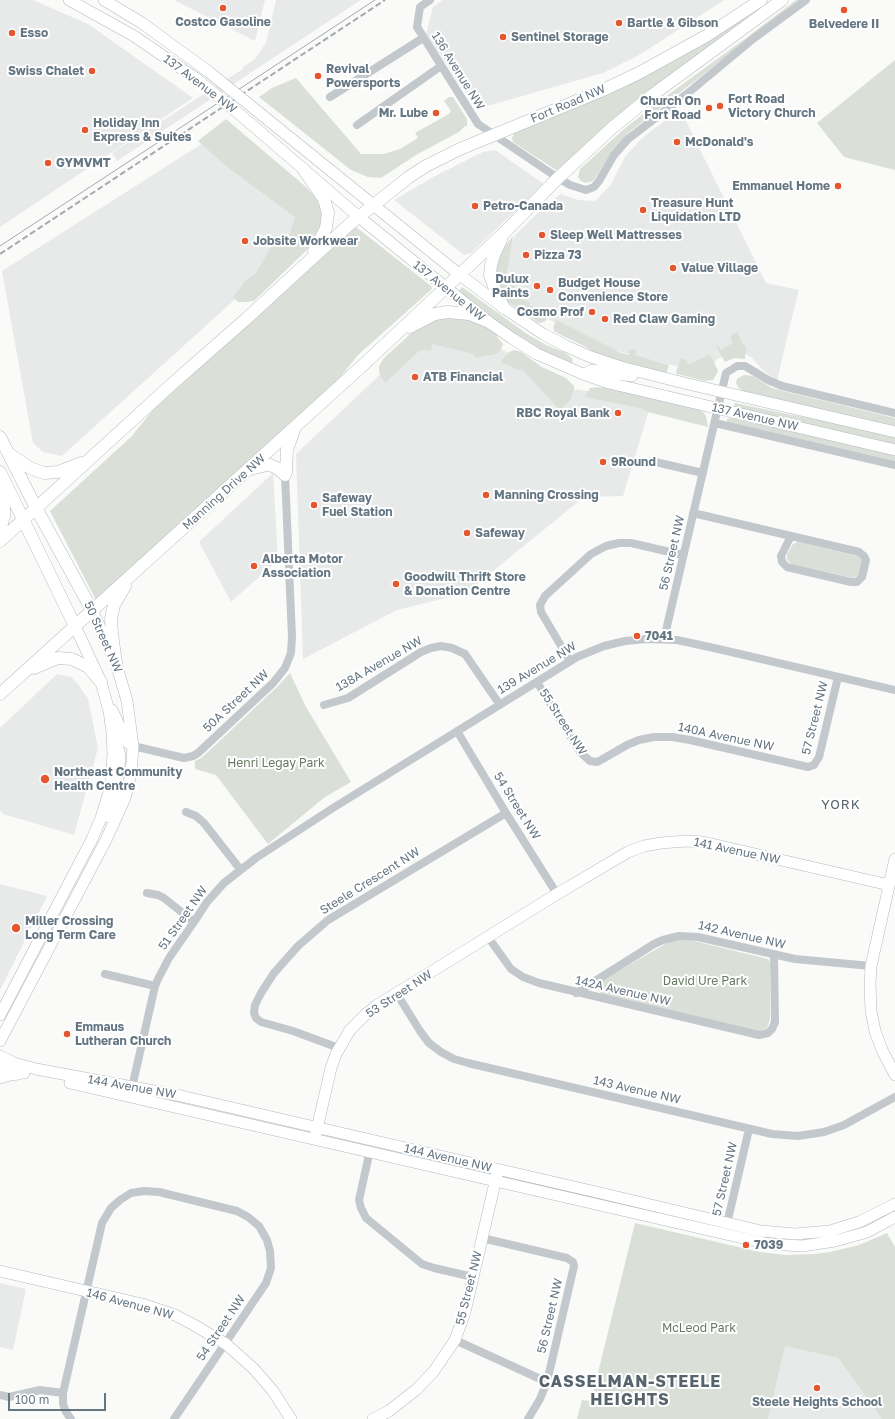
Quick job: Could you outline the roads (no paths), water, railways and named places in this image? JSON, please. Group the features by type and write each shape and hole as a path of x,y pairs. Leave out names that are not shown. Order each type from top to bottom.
{"main road":[{"path":"446,288 505,232 558,178 612,128 782,0"},
{"path":"757,2 761,16"},
{"name":"Fort Road NW","path":"374,204 426,166 493,135 603,90 639,73 706,36 757,2"},
{"path":"304,170 324,199 327,207 328,218 323,235 308,262"},
{"path":"0,541 374,204"},
{"path":"504,308 490,275 494,255 505,232"},
{"name":"Manning Drive NW","path":"0,694 248,470 446,288"},
{"path":"393,337 435,314 459,312 487,321"},
{"path":"248,470 270,465 285,474 287,450 296,426"},
{"name":"50 Street NW","path":"0,437 36,508 92,610"},
{"path":"8,452 30,468 44,473 58,472 90,459"},
{"name":"50 Street NW","path":"0,472 75,626"},
{"path":"0,476 5,504 4,516 0,530"},
{"path":"116,663 111,619 114,605 132,575"},
{"path":"22,674 52,660 58,658 68,658 84,664 102,685"}],"street":[{"name":"137 Avenue NW","path":"69,0 134,36 198,80 359,217 446,288 487,321 512,339 537,354 583,374 609,383 895,450"},
{"name":"137 Avenue NW","path":"104,0 142,23 209,72 460,275 504,308 543,334 588,356 621,367 895,432"},
{"name":"136 Avenue NW","path":"430,0 420,7 417,27 440,66 478,124 558,178"},
{"path":"558,178 578,188 586,190 594,187 618,150 628,139 688,93 753,39 806,0"},
{"path":"330,97 423,38"},
{"path":"356,124 440,66"},
{"path":"583,374 588,356"},
{"name":"137 Avenue NW","path":"722,392 726,373 737,366 745,366 768,380 782,386 895,413"},
{"path":"583,374 592,370 684,383"},
{"name":"56 Street NW","path":"664,639 722,392"},
{"name":"137 Avenue NW","path":"715,423 895,465"},
{"path":"651,461 702,473"},
{"name":"50A Street NW","path":"133,746 181,757 189,757 198,753 274,683 285,668 291,653 292,636 285,474"},
{"path":"693,513 791,536 859,552 866,560 862,577 857,582 851,582 788,567 782,562 781,556 791,536"},
{"path":"570,660 543,615 540,605 545,596 587,558 606,546 619,543 631,543 683,555"},
{"name":"50 Street NW","path":"0,1041 105,842 123,803 130,782 133,766 133,746 127,701 116,663 92,610"},
{"name":"50 Street NW","path":"0,1015 92,839 101,818 111,780 112,741 109,712 102,685 75,626"},
{"name":"139 Avenue NW","path":"333,808 570,660 584,653 618,642 636,639 664,639 693,643 895,690"},
{"name":"138A Avenue NW","path":"324,705 348,698 421,652 436,646 446,646 466,654 500,705"},
{"name":"57 Street NW","path":"814,765 819,757 838,677"},
{"name":"55 Street NW","path":"537,682 580,752 590,761"},
{"path":"102,685 121,729 123,738 133,746"},
{"name":"54 Street NW","path":"457,731 557,894"},
{"name":"140A Avenue NW","path":"590,761 598,762 620,748 639,740 654,737 672,737 698,741 805,766 814,765"},
{"path":"112,741 133,746"},
{"path":"105,842 106,832 116,799 119,779 120,752 117,744 112,741"},
{"name":"51 Street NW","path":"131,1092 155,986 169,958 216,891 240,870 273,846 333,808"},
{"path":"186,812 196,816 204,823 240,870"},
{"name":"Steele Crescent NW","path":"339,1048 293,1030 261,1022 256,1018 254,1013 255,1005 274,973 298,946 328,920 506,813"},
{"name":"141 Avenue NW","path":"488,937 628,852 653,844 678,841 704,842 889,885"},
{"path":"895,859 871,966 870,998 873,1022 882,1050 895,1076"},
{"path":"147,893 164,898 194,922"},
{"name":"142 Avenue NW","path":"576,993 654,944 670,938 685,936 698,937 802,960 871,966"},
{"name":"53 Street NW","path":"314,1140 331,1068 339,1048 350,1030 365,1015 488,937"},
{"name":"142A Avenue NW","path":"488,937 502,958 517,973 539,983 756,1035 765,1034 770,1031 775,1022 774,954"},
{"path":"105,974 155,986"},
{"name":"143 Avenue NW","path":"397,994 424,1037 435,1048 454,1059 749,1129 783,1136 816,1134 844,1125 895,1097"},
{"name":"144 Avenue NW","path":"0,1056 14,1063 36,1070 131,1092 314,1140 757,1242 783,1246 822,1244 861,1234 878,1227 895,1217"},
{"name":"144 Avenue NW","path":"0,1066 28,1074 131,1092 181,1096 772,1233 809,1234 830,1231 860,1222 895,1204"},
{"path":"0,1078 10,1074 28,1074"},
{"name":"57 Street NW","path":"724,1234 749,1129"},
{"path":"372,1141 359,1200 360,1208 366,1218 419,1262 434,1268 473,1277"},
{"name":"55 Street NW","path":"373,1419 391,1415 406,1398 426,1380 441,1361 454,1340 463,1319 498,1170"},
{"name":"54 Street NW","path":"86,1292 102,1223 111,1208 120,1200 137,1191 150,1191 231,1209 242,1213 254,1221 262,1230 269,1244 271,1261 268,1278 226,1344 174,1419"},
{"name":"56 Street NW","path":"482,1238 567,1258 573,1262 574,1269 547,1382 540,1400 528,1419"},
{"name":"146 Avenue NW","path":"0,1271 142,1304 194,1325 226,1344 242,1358 273,1391 291,1419"},
{"path":"70,1419 66,1412 63,1396 86,1292"},
{"path":"454,1340 547,1382"},
{"path":"0,1395 9,1398 40,1390 63,1396"}],"tram line":[{"path":"0,246 375,0"}],"railway":[{"path":"0,254 385,0"}],"place":[{"name":"Costco Gasoline","path":"223,8"},
{"name":"Belvedere II","path":"844,10"},
{"name":"Bartle & Gibson","path":"619,23"},
{"name":"Esso","path":"12,33"},
{"name":"Sentinel Storage","path":"503,37"},
{"name":"Swiss Chalet","path":"92,71"},
{"name":"Revival Powersports","path":"318,76"},
{"name":"Fort Road Victory Church","path":"720,106"},
{"name":"Church On Fort Road","path":"709,108"},
{"name":"Mr. Lube","path":"436,113"},
{"name":"Holiday Inn Express & Suites","path":"85,130"},
{"name":"McDonald's","path":"677,142"},
{"name":"GYMVMT","path":"48,163"},
{"name":"Emmanuel Home","path":"838,186"},
{"name":"Petro-Canada","path":"475,206"},
{"name":"Treasure Hunt Liquidation LTD","path":"643,210"},
{"name":"Sleep Well Mattresses","path":"542,235"},
{"name":"Jobsite Workwear","path":"245,241"},
{"name":"Pizza 73","path":"526,255"},
{"name":"Value Village","path":"673,268"},
{"name":"Dulux Paints","path":"537,286"},
{"name":"Budget House Convenience Store","path":"550,290"},
{"name":"Cosmo Prof","path":"592,312"},
{"name":"Red Claw Gaming","path":"605,319"},
{"name":"ATB Financial","path":"415,377"},
{"name":"RBC Royal Bank","path":"618,413"},
{"name":"9Round","path":"603,462"},
{"name":"Manning Crossing","path":"486,495"},
{"name":"Safeway Fuel Station","path":"314,505"},
{"name":"Safeway","path":"467,533"},
{"name":"Alberta Motor Association","path":"254,566"},
{"name":"Goodwill Thrift Store & Donation Centre","path":"396,584"},
{"name":"7041","path":"637,636"},
{"name":"Northeast Community Health Centre","path":"45,779"},
{"name":"Miller Crossing Long Term Care","path":"16,928"},
{"name":"Emmaus Lutheran Church","path":"67,1034"},
{"name":"7039","path":"746,1245"},
{"name":"Steele Heights School","path":"817,1388"}],"district":[{"name":"YORK","path":"841,805"},
{"name":"CASSELMAN-STEELE HEIGHTS","path":"630,1391"}],"park label":[{"name":"Henri Legay Park","path":"276,763"},
{"name":"David Ure Park","path":"705,981"},
{"name":"McLeod Park","path":"699,1328"}]}
